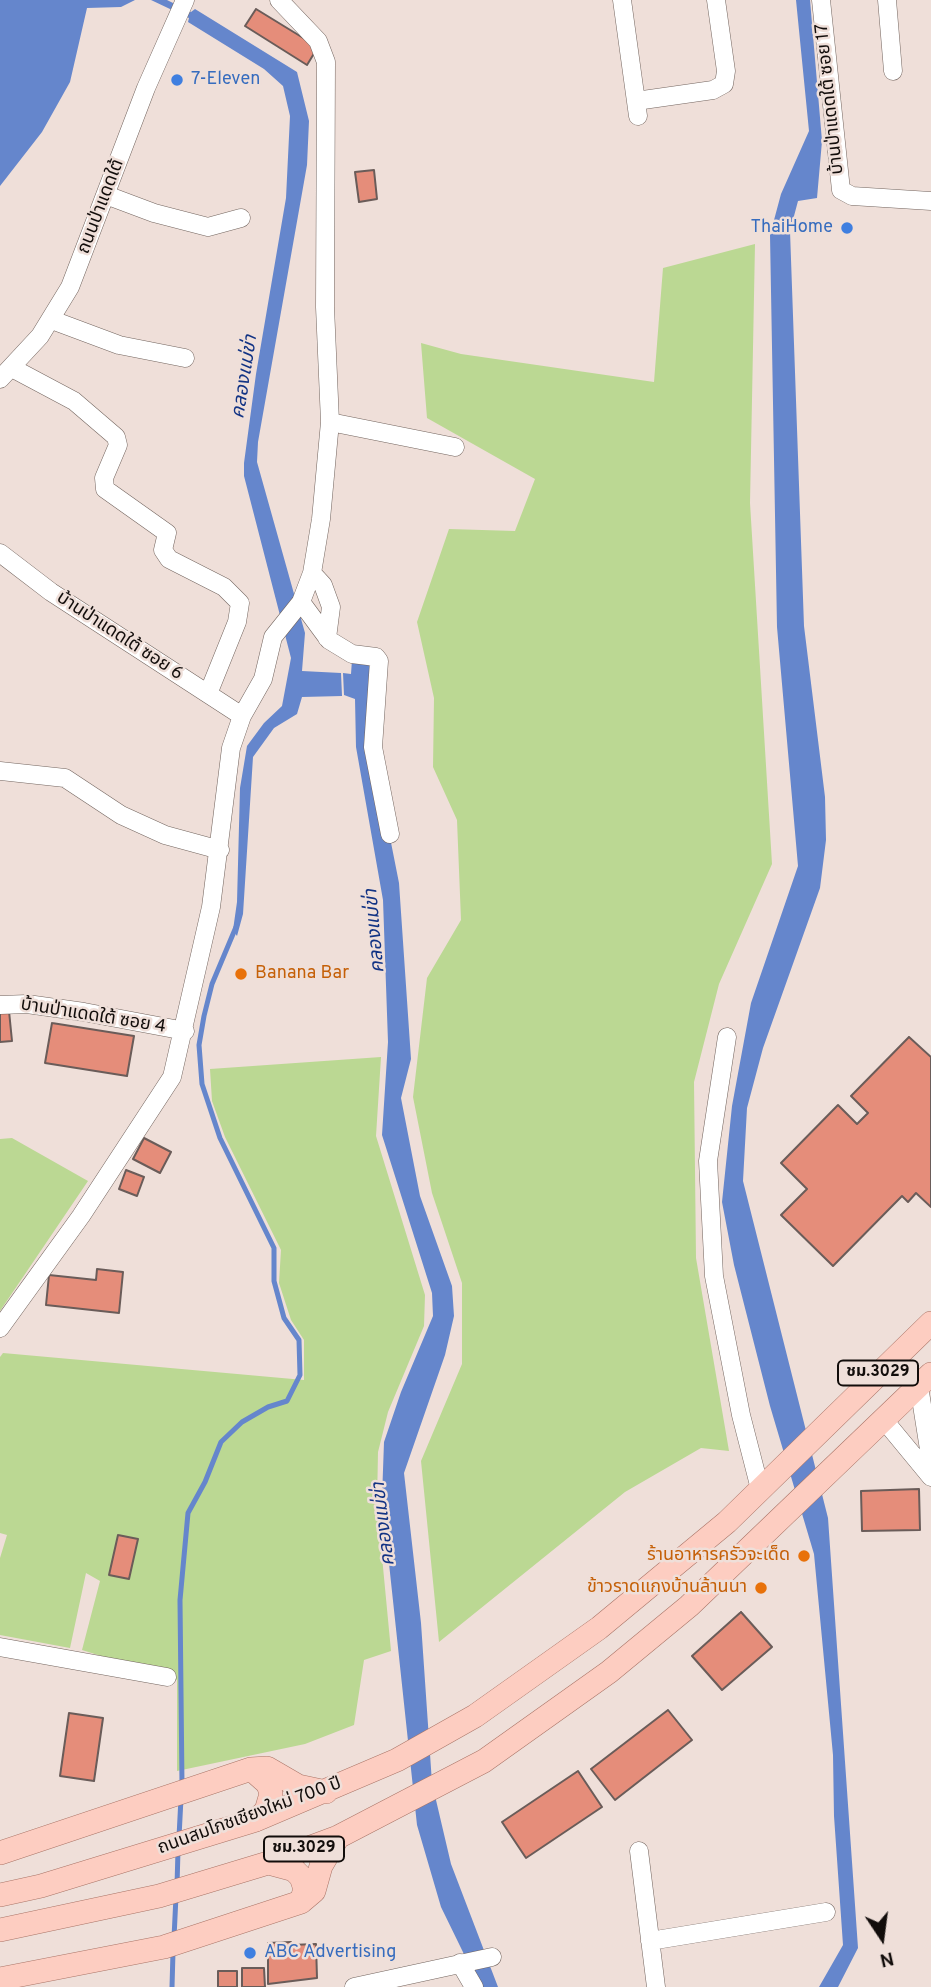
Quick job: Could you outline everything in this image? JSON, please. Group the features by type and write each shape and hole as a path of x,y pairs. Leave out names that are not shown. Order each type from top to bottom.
{"main road":[{"name":"ถนนสมโภชเชียงใหม่ 700 ปี","path":"5,1894 156,1852 256,1819 326,1792 397,1760 475,1716 524,1684 624,1608 727,1522 931,1323"},
{"name":"ชม.3029","path":"0,1930 159,1896 268,1863 338,1837 484,1761 628,1657 782,1518 925,1380"},
{"path":"0,1853 251,1769 267,1768 298,1786 326,1792"},
{"path":"251,1769 268,1784 271,1794 267,1811 256,1819"},
{"path":"0,1979 70,1968 200,1938 301,1902 314,1891 321,1866 338,1837"},
{"path":"268,1863 294,1870 301,1877 305,1889 301,1902"}],"street":[{"name":"ถนนป่าแดดใต้","path":"6,374 52,320 79,267 146,88 185,0"},
{"path":"0,1328 81,1216 166,1089 177,1065 207,928 220,850 227,764 242,716 263,679 273,637 300,604 312,573 321,519 330,422 325,307 326,62 318,41 279,0"},
{"path":"622,0 637,109 713,90 724,84 726,71 716,0"},
{"name":"บ้านป่าแดดใต้ ซอย 17","path":"821,0 841,190 852,196 931,201"},
{"path":"887,0 893,71"},
{"path":"106,195 154,213 208,226 241,218"},
{"path":"52,320 119,345 185,358"},
{"path":"6,374 74,401 116,437 118,445 104,478 105,489 167,533 164,555 224,587 240,603 237,622 208,694"},
{"path":"330,422 455,447"},
{"name":"บ้านป่าแดดใต้ ซอย 6","path":"0,553 51,592 242,716"},
{"path":"312,573 323,585 331,607 327,638"},
{"path":"300,604 327,638 352,654 376,657 379,661 373,747 390,834"},
{"path":"0,771 65,778 121,815 164,835 220,850"},
{"name":"บ้านป่าแดดใต้ ซอย 4","path":"0,1005 61,1009 185,1031"},
{"path":"727,1037 708,1161 715,1276 741,1415 760,1489"},
{"path":"925,1380 931,1462"},
{"path":"884,1420 931,1476"},
{"path":"0,1647 167,1677"},
{"path":"639,1851 656,1987"},
{"path":"650,1941 825,1912"},
{"path":"354,1987 492,1957"},
{"path":"460,1963 474,1987"}],"green space":[{"path":"755,244 750,503 772,864 719,984 694,1082 696,1258 729,1451 701,1448 625,1492 439,1642 421,1461 462,1364 462,1283 432,1193 413,1097 427,978 461,920 457,820 433,767 434,698 417,622 449,529 515,531 535,479 427,418 421,343 461,354 654,382 663,268"},
{"path":"381,1057 376,1136 425,1295 424,1326 388,1412 378,1452 377,1504 391,1651 364,1660 354,1725 305,1744 177,1771 177,1680 82,1650 100,1581 86,1573 70,1648 0,1635 0,1558 7,1535 0,1533 0,1357 3,1353 304,1380 304,1340 291,1320 279,1283 281,1250 225,1137 212,1101 210,1069"},
{"path":"12,1138 88,1181 0,1311 0,1139"}],"water":[{"path":"0,0 135,0 121,7 87,8 70,82 42,132 0,186"},
{"path":"151,0 167,0 191,12 195,9 297,72 309,121 307,165 258,442 257,462 305,633 302,671 341,673 342,696 302,697 297,714 274,728 253,757 243,914 237,936 233,930 237,902 240,788 247,746 264,723 282,706 291,658 244,476 256,374 286,198 290,116 283,86 264,69 188,22 189,18"},
{"path":"796,0 810,0 822,141 817,198 798,201 790,231 804,626 825,797 826,840 820,888 763,1048 747,1108 743,1181 828,1518 858,1948 838,1987 819,1987 843,1945 834,1816 833,1755 814,1554 770,1406 734,1265 722,1202 732,1106 751,1003 798,866 777,627 770,235 781,194 809,131"},
{"name":"คลองแม่ข่า","path":"352,660 377,666 381,792 399,883 411,1059 401,1098 420,1196 452,1286 454,1316 445,1355 404,1473 421,1623 432,1783 451,1864 498,1987 480,1987 441,1907 417,1825 382,1498 384,1442 401,1392 433,1316 432,1293 382,1135 388,1042 383,900 356,747 355,699 344,695 343,673 351,674"}],"building":[{"path":"256,9 318,47 307,65 245,26"},
{"path":"374,170 377,199 359,202 355,172"},
{"path":"0,1011 9,1011 12,1041 0,1042"},
{"path":"52,1023 134,1036 127,1076 45,1063"},
{"path":"909,1037 931,1057 931,1207 916,1193 908,1202 902,1196 833,1266 781,1215 807,1189 781,1163 838,1105 857,1124 868,1113 851,1096"},
{"path":"144,1138 171,1152 160,1173 133,1159"},
{"path":"126,1170 144,1177 137,1196 119,1189"},
{"path":"97,1269 123,1272 119,1313 46,1305 49,1275 96,1280"},
{"path":"919,1489 920,1530 862,1531 861,1491"},
{"path":"118,1535 138,1539 129,1579 109,1575"},
{"path":"741,1612 772,1647 722,1690 692,1656"},
{"path":"668,1710 692,1740 615,1800 591,1769"},
{"path":"69,1713 103,1718 94,1781 60,1776"},
{"path":"578,1771 602,1807 526,1858 502,1822"},
{"path":"291,1942 291,1945 316,1944 317,1978 268,1984 268,1943"},
{"path":"242,1968 264,1968 265,1987 242,1987"},
{"path":"218,1971 237,1971 237,1987 218,1987"}],"waterway":[{"path":"182,1785 180,1600 188,1513 205,1482 221,1442 242,1422 268,1407 287,1401 300,1375 299,1340 284,1318 274,1281 274,1248 220,1138 202,1084 199,1045 204,1016 212,984 236,927"},
{"path":"179,1837 181,1798"},
{"path":"177,1886 178,1850"},
{"path":"174,1938 176,1896"},
{"path":"172,1987 173,1952"}],"place":[{"name":"7-Eleven","path":"177,80"},
{"name":"ThaiHome","path":"847,228"},
{"name":"Banana Bar","path":"241,974"},
{"name":"ร้านอาหารครัวจะเด็ด","path":"804,1556"},
{"name":"ข้าวราดแกงบ้านล้านนา","path":"761,1588"},
{"name":"ABC Advertising","path":"250,1953"}]}
